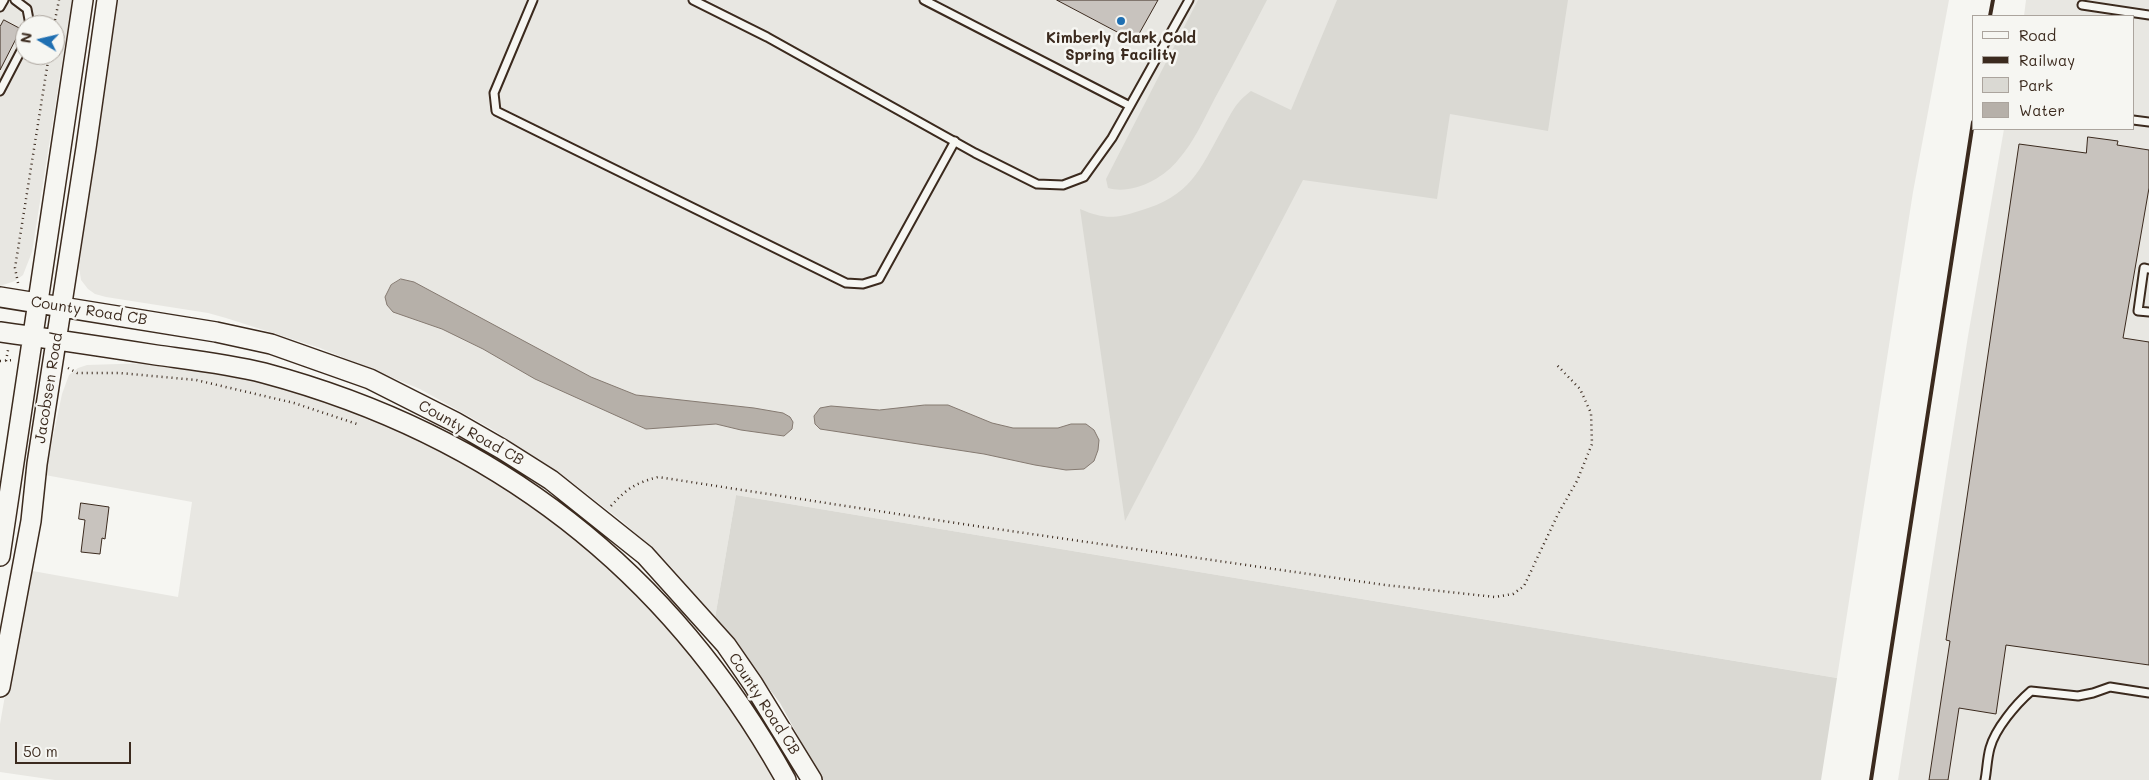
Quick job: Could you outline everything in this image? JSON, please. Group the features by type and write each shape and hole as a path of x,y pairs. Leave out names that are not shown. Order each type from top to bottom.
{"main road":[{"name":"Jacobsen Road","path":"0,556 69,80 83,0"},
{"name":"Jacobsen Road","path":"0,686 31,521 37,464 107,0"},
{"name":"County Road CB","path":"0,297 216,332 271,344 370,379 456,422 502,448 551,480 645,554 726,646 754,684 812,780"},
{"name":"County Road CB","path":"0,332 210,363 262,373 364,406 413,426 450,444 510,479 556,512 593,541 630,574 674,619 715,668 736,698 786,780"}],"lane":[{"path":"0,7 4,0"},
{"path":"15,0 27,9 28,15"},
{"path":"533,0 494,93 496,111 846,283 863,284 879,279 955,141"},
{"path":"694,0 1038,184 1064,186 1084,177 1112,138 1189,0"},
{"path":"924,0 1130,106"},
{"path":"2082,5 2149,15"},
{"path":"0,91 15,62"},
{"path":"2134,120 2149,122"},
{"path":"2149,269 2144,268 2138,311 2149,312"},
{"path":"1985,780 1990,748 1997,732 2018,702 2031,691 2078,696 2110,687 2149,693"}],"path":[{"path":"56,15 59,0"},
{"path":"18,282 15,268 46,65"},
{"path":"0,361 29,362"},
{"path":"600,518 621,495 639,482 658,477 969,525 1385,585 1495,597 1513,594 1524,586 1558,514 1577,480 1592,444 1591,413 1580,389 1556,363"},
{"path":"52,364 65,366 77,373 120,373 196,380 294,403 363,426"}],"shaded area":[{"path":"0,0 72,0 65,44 65,15 15,15 15,65 62,65 32,252 23,275 15,281 0,286"},
{"name":"Kimberly Clark Cold Spring Facility","path":"116,0 1949,0 1913,192 1837,678 736,495 715,618 665,560 623,522 570,481 495,431 420,389 320,348 226,318 208,313 106,297 95,294 88,289 81,280 79,267"},
{"path":"2026,0 2149,0 2149,780 1898,780 1968,336 2004,130 2134,130 2134,15 2024,15"},
{"path":"151,363 260,382 344,408 394,428 488,474 580,541 635,594 693,656 753,738 776,780 55,780 0,772 0,724 27,570 178,597 192,502 45,475 62,394 69,375 78,368 87,365"}],"green space":[{"path":"1198,0 1267,0 1198,130 1178,160 1156,179 1146,184 1127,189 1117,190 1108,188 1106,179"},
{"path":"1337,0 1568,0 1548,131 1450,114 1437,199 1303,180 1125,521 1080,209 1096,215 1116,217 1157,205 1171,198 1192,180 1234,108 1251,91 1291,110"},
{"path":"736,495 1837,678 1821,780 822,780 780,703 715,618"}],"water":[{"path":"401,279 414,282 591,377 636,395 783,413 790,417 793,422 792,429 784,436 741,430 716,424 646,429 535,379 483,349 442,329 393,312 387,305 385,297 391,285"},
{"path":"925,405 948,405 992,423 1013,428 1058,428 1071,424 1086,424 1094,430 1099,440 1098,450 1094,461 1084,469 1066,470 984,454 820,429 815,424 814,416 820,408 831,406 879,410"}],"building":[{"name":"Kimberly Clark Cold Spring Facility","path":"1057,0 1158,0 1135,41"},
{"path":"4,20 15,26 15,41 0,70 0,27"},
{"path":"2088,137 2118,141 2117,145 2149,150 2149,188 2123,338 2149,342 2149,665 2006,645 1996,714 1959,708 1948,780 1929,780 1950,641 1946,640 2019,144 2086,153"},
{"path":"81,503 109,507 105,539 102,538 100,554 81,552 85,520 79,519"}],"railway":[{"path":"1990,15 1993,0"},
{"path":"1871,780 1972,128"}],"place":[{"name":"Kimberly Clark Cold Spring Facility","path":"1121,21"}]}
